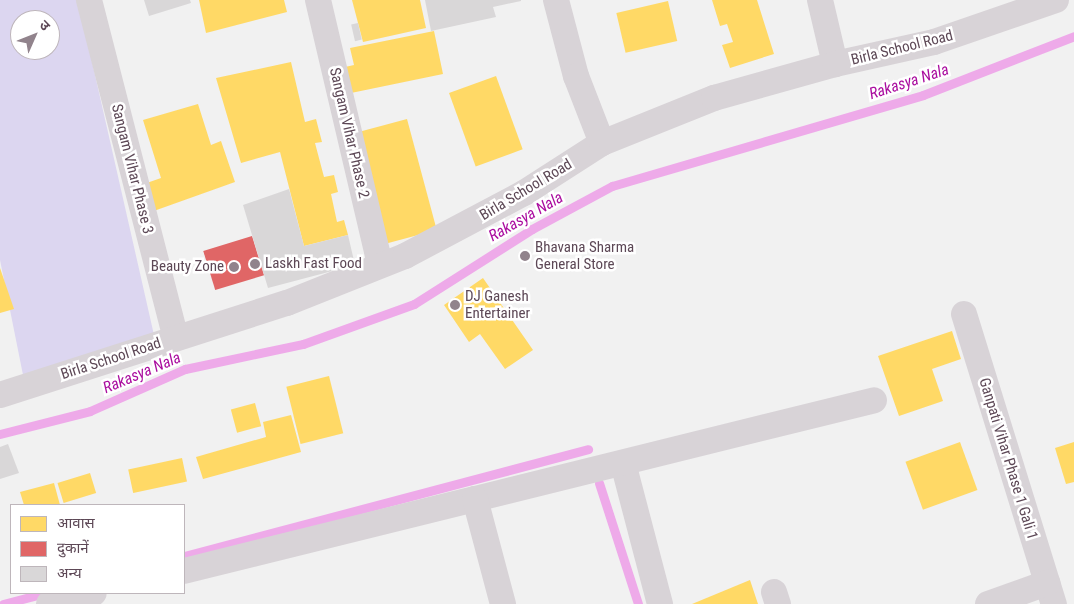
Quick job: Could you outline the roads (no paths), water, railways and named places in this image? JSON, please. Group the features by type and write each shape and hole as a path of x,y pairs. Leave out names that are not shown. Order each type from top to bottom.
{"street":[{"name":"Sangam Vihar Phase 3","path":"89,0 176,338"},
{"name":"Sangam Vihar Phase 2","path":"318,0 380,265"},
{"path":"556,0 576,76 602,143"},
{"path":"820,0 835,64"},
{"name":"Birla School Road","path":"0,395 287,303 380,265 462,228 602,143 714,98 835,64 934,42 1056,0"},
{"name":"Ganpati Vihar Phase 1 Gali 1","path":"964,314 1050,594"},
{"path":"185,571 874,400"},
{"path":"623,463 660,604"},
{"path":"475,499 503,604"},
{"path":"49,604 90,594"},
{"path":"988,604 1050,594"}],"waterway":[{"name":"Rakasya Nala","path":"0,434 90,411 185,369 303,344 414,304 532,229 612,186 923,95 1074,36"},
{"path":"185,556 588,449"},
{"path":"599,483 638,604"},
{"path":"3,604 41,594"}],"place":[{"name":"Bhavana Sharma General Store","path":"525,256"},
{"name":"Laskh Fast Food","path":"255,264"},
{"name":"Beauty Zone","path":"234,267"},
{"name":"DJ Ganesh Entertainer","path":"455,305"}]}
